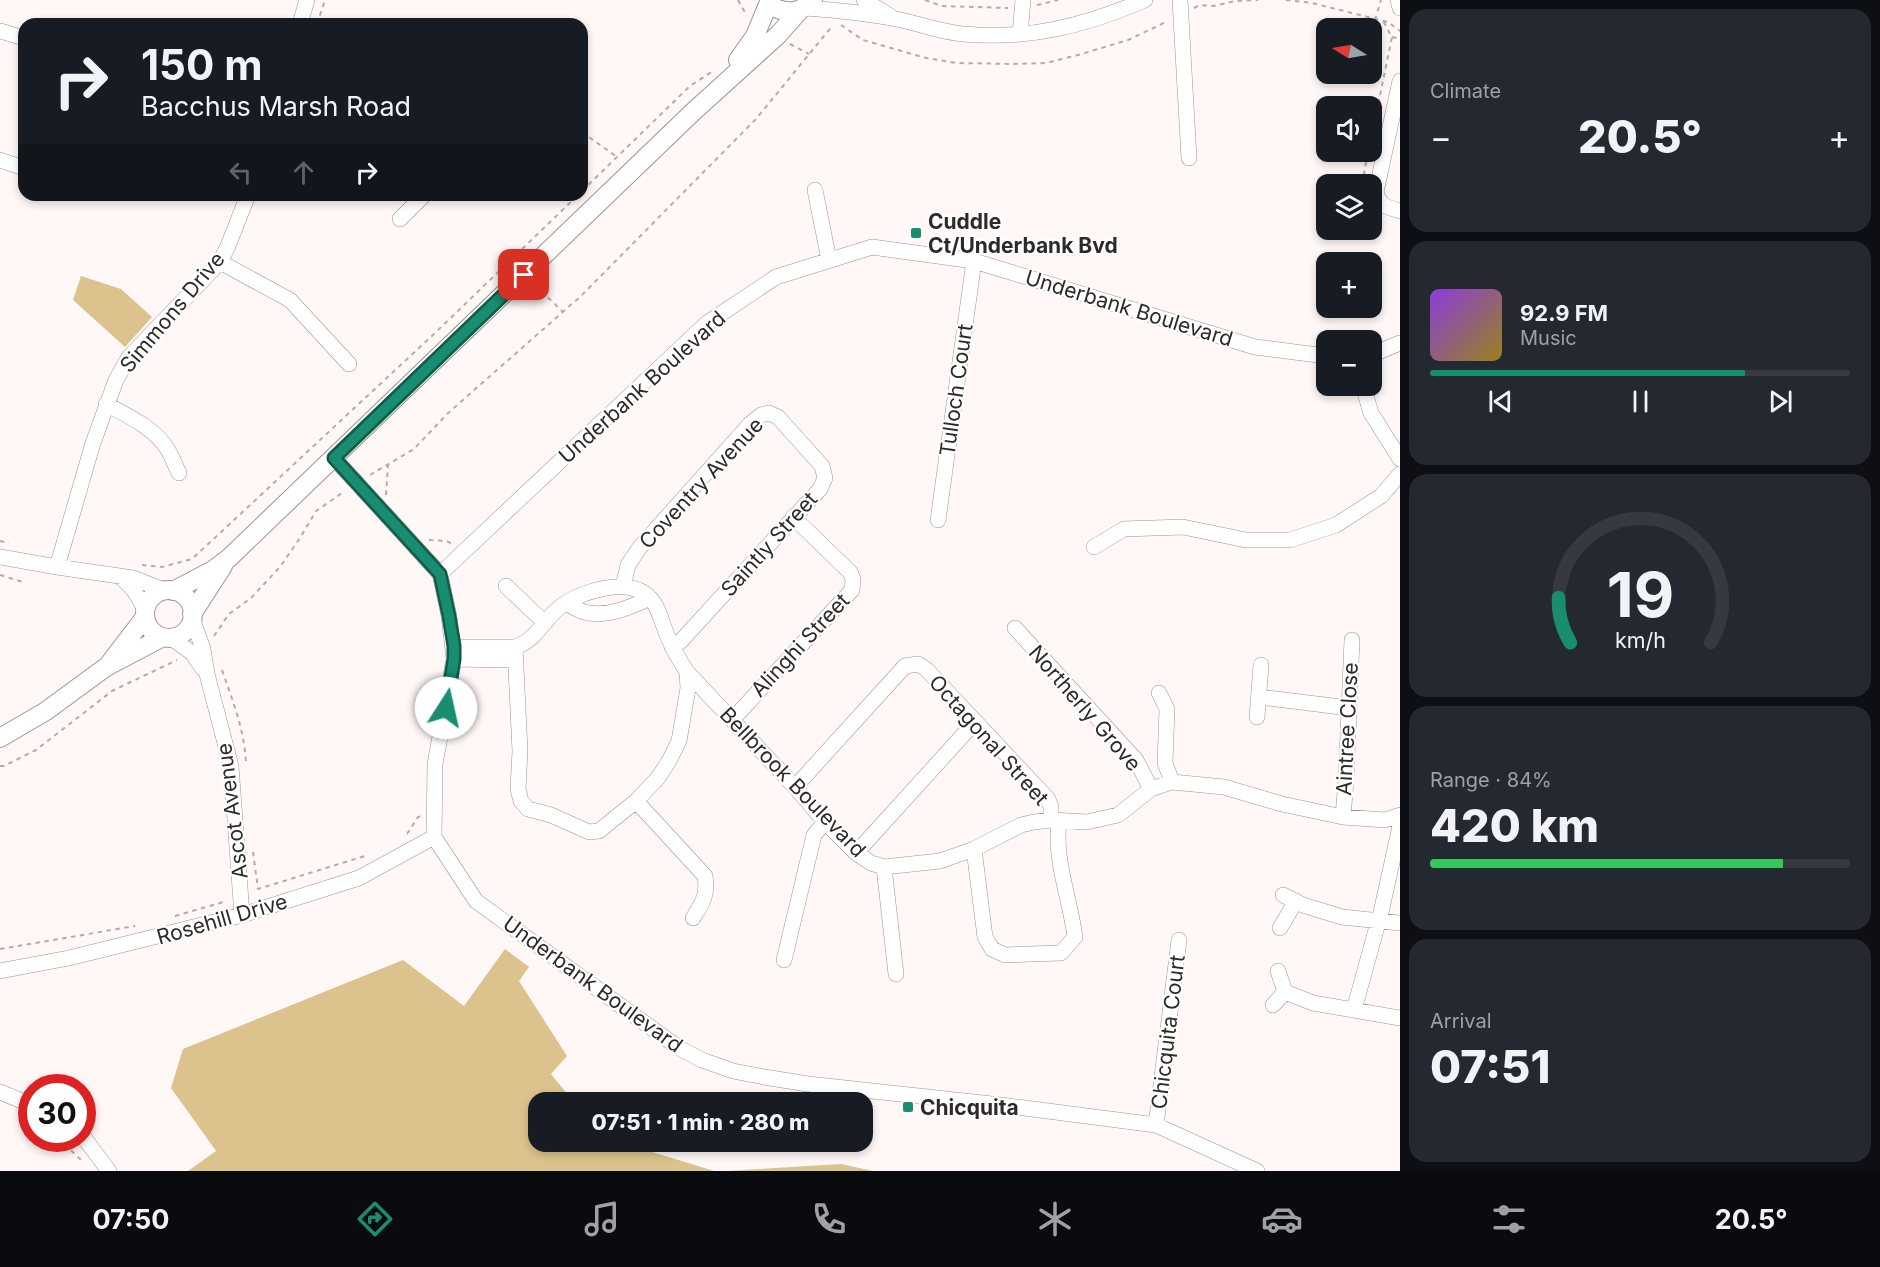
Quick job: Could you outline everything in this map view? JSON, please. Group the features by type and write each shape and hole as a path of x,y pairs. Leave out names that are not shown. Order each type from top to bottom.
{"main road":[{"path":"694,111 746,51 755,36 769,1 775,8 782,11 790,12 806,6"},
{"path":"106,667 145,614 152,597 213,570 229,558 806,6"},
{"path":"0,738 46,711 106,667 167,638 185,632 214,577 229,558"},
{"path":"170,591 181,594 187,599 191,606 192,616"},
{"path":"145,614 151,630 167,638"}],"street":[{"path":"302,18 308,0"},
{"path":"864,0 896,19"},
{"path":"806,6 896,19 961,34 997,35 1071,27 1101,18 1145,0"},
{"path":"1180,0 1189,158"},
{"path":"1398,0 1400,8"},
{"path":"1020,34 1023,3"},
{"path":"0,31 18,36"},
{"path":"1380,174 1397,107 1400,81"},
{"path":"0,160 18,166"},
{"path":"815,190 829,260"},
{"name":"Simmons Drive","path":"57,567 106,404 116,380 129,357 220,262 246,201"},
{"path":"400,219 418,201"},
{"path":"1382,205 1400,211"},
{"name":"Underbank Boulevard","path":"440,574 707,323 776,277 872,247 974,261 1255,347 1316,355"},
{"name":"Tulloch Court","path":"938,520 974,261"},
{"path":"220,262 290,300 350,364"},
{"path":"1382,350 1400,343"},
{"path":"1366,396 1371,413 1400,459"},
{"path":"106,404 137,421 156,435 168,449 179,473"},
{"name":"Coventry Avenue","path":"623,587 628,565 640,547 750,424 761,415 769,413 778,417 795,435"},
{"name":"Saintly Street","path":"672,647 681,641 820,489 825,478 822,466 795,435"},
{"path":"334,458 440,574 454,653 435,764 434,837"},
{"path":"1095,547 1124,529 1183,527 1245,540 1290,540 1336,525 1381,496 1400,474"},
{"name":"Alinghi Street","path":"732,720 852,590 853,579 850,572 794,517"},
{"path":"0,557 119,576 148,582 170,591"},
{"path":"119,576 134,590 145,614"},
{"path":"506,586 545,623"},
{"path":"454,653 516,653 535,636 559,608 585,593 616,586 637,588 650,598 626,609 595,613 584,612 566,604"},
{"name":"Bellbrook Boulevard","path":"650,598 672,647 687,672 856,853 871,863 884,867 940,861 974,849 1021,825 1055,821 1087,822 1118,815 1151,789 1172,782 1224,787 1282,804 1343,817 1385,820 1400,815"},
{"path":"192,616 197,651"},
{"name":"Northerly Grove","path":"1015,628 1136,760 1151,789"},
{"path":"167,638 197,651"},
{"name":"Aintree Close","path":"1343,817 1352,640"},
{"name":"Ascot Avenue","path":"197,651 207,674 231,766 242,915"},
{"path":"516,653 520,740 518,789 521,801 528,809 551,815 589,832 599,831 636,801 658,778 679,741 688,688 687,672"},
{"name":"Octagonal Street","path":"795,787 905,666 918,664 926,669 1048,800 1055,821"},
{"path":"1257,717 1261,665"},
{"path":"1159,693 1167,709 1165,763 1172,782"},
{"path":"1260,698 1349,708"},
{"path":"856,853 975,722"},
{"path":"636,801 705,876 707,887 704,901 693,918"},
{"path":"974,849 985,937 992,949 1005,955 1061,953 1075,937 1073,919 1063,882 1055,821"},
{"path":"784,960 814,835 825,822"},
{"path":"1354,1010 1400,826"},
{"name":"Underbank Boulevard","path":"434,837 477,901 679,1048 702,1060 733,1071 808,1084 1156,1125 1257,1171"},
{"name":"Rosehill Drive","path":"0,971 69,958 242,915 360,878 434,837"},
{"path":"884,867 896,974"},
{"path":"1280,928 1289,898 1342,917 1400,923"},
{"name":"Chicquita Court","path":"1156,1125 1179,940"},
{"path":"1278,971 1285,992"},
{"path":"1285,992 1313,1003 1400,1018"},
{"path":"1273,1005 1285,992"},
{"path":"0,1092 18,1099"},
{"path":"95,1152 109,1171"}],"path":[{"path":"319,18 325,0"},
{"path":"925,0 942,6 998,9 1023,3 1058,0"},
{"path":"1286,0 1312,3 1368,18"},
{"path":"1376,18 1381,0"},
{"path":"0,766 36,750 112,692 197,651 213,647 214,634 229,614 251,598 280,567 316,511 356,482 414,449 447,414 563,312 756,119 845,12"},
{"path":"1383,21 1400,31"},
{"path":"1380,96 1392,37 1383,21"},
{"path":"1392,37 1400,39"},
{"path":"588,185 690,86 715,70"},
{"path":"588,136 617,157"},
{"path":"133,564 162,567 192,559 425,342 572,201"},
{"path":"524,275 563,312"},
{"path":"386,495 388,465"},
{"path":"423,538 432,541 447,541 462,553"},
{"path":"0,575 26,583"},
{"path":"229,689 246,747 247,770"},
{"path":"406,837 418,817 434,814"},
{"path":"252,848 258,889"},
{"path":"166,918 368,855"},
{"path":"0,949 135,926"},
{"path":"73,1152 86,1164"}],"shaded area":[{"path":"81,276 121,289 152,317 125,347 73,300"},
{"path":"505,949 529,967 519,981 567,1056 551,1074 566,1092 528,1092 528,1152 652,1152 714,1171 188,1171 216,1151 171,1088 183,1049 403,960 464,1006"},
{"path":"841,1164 873,1171 727,1171"}],"place":[{"name":"Cuddle Ct/Underbank Bvd","path":"916,233"},
{"name":"Chicquita","path":"908,1107"}],"route":[{"path":"446,708 454,646 440,574 334,458 524,275"}]}
